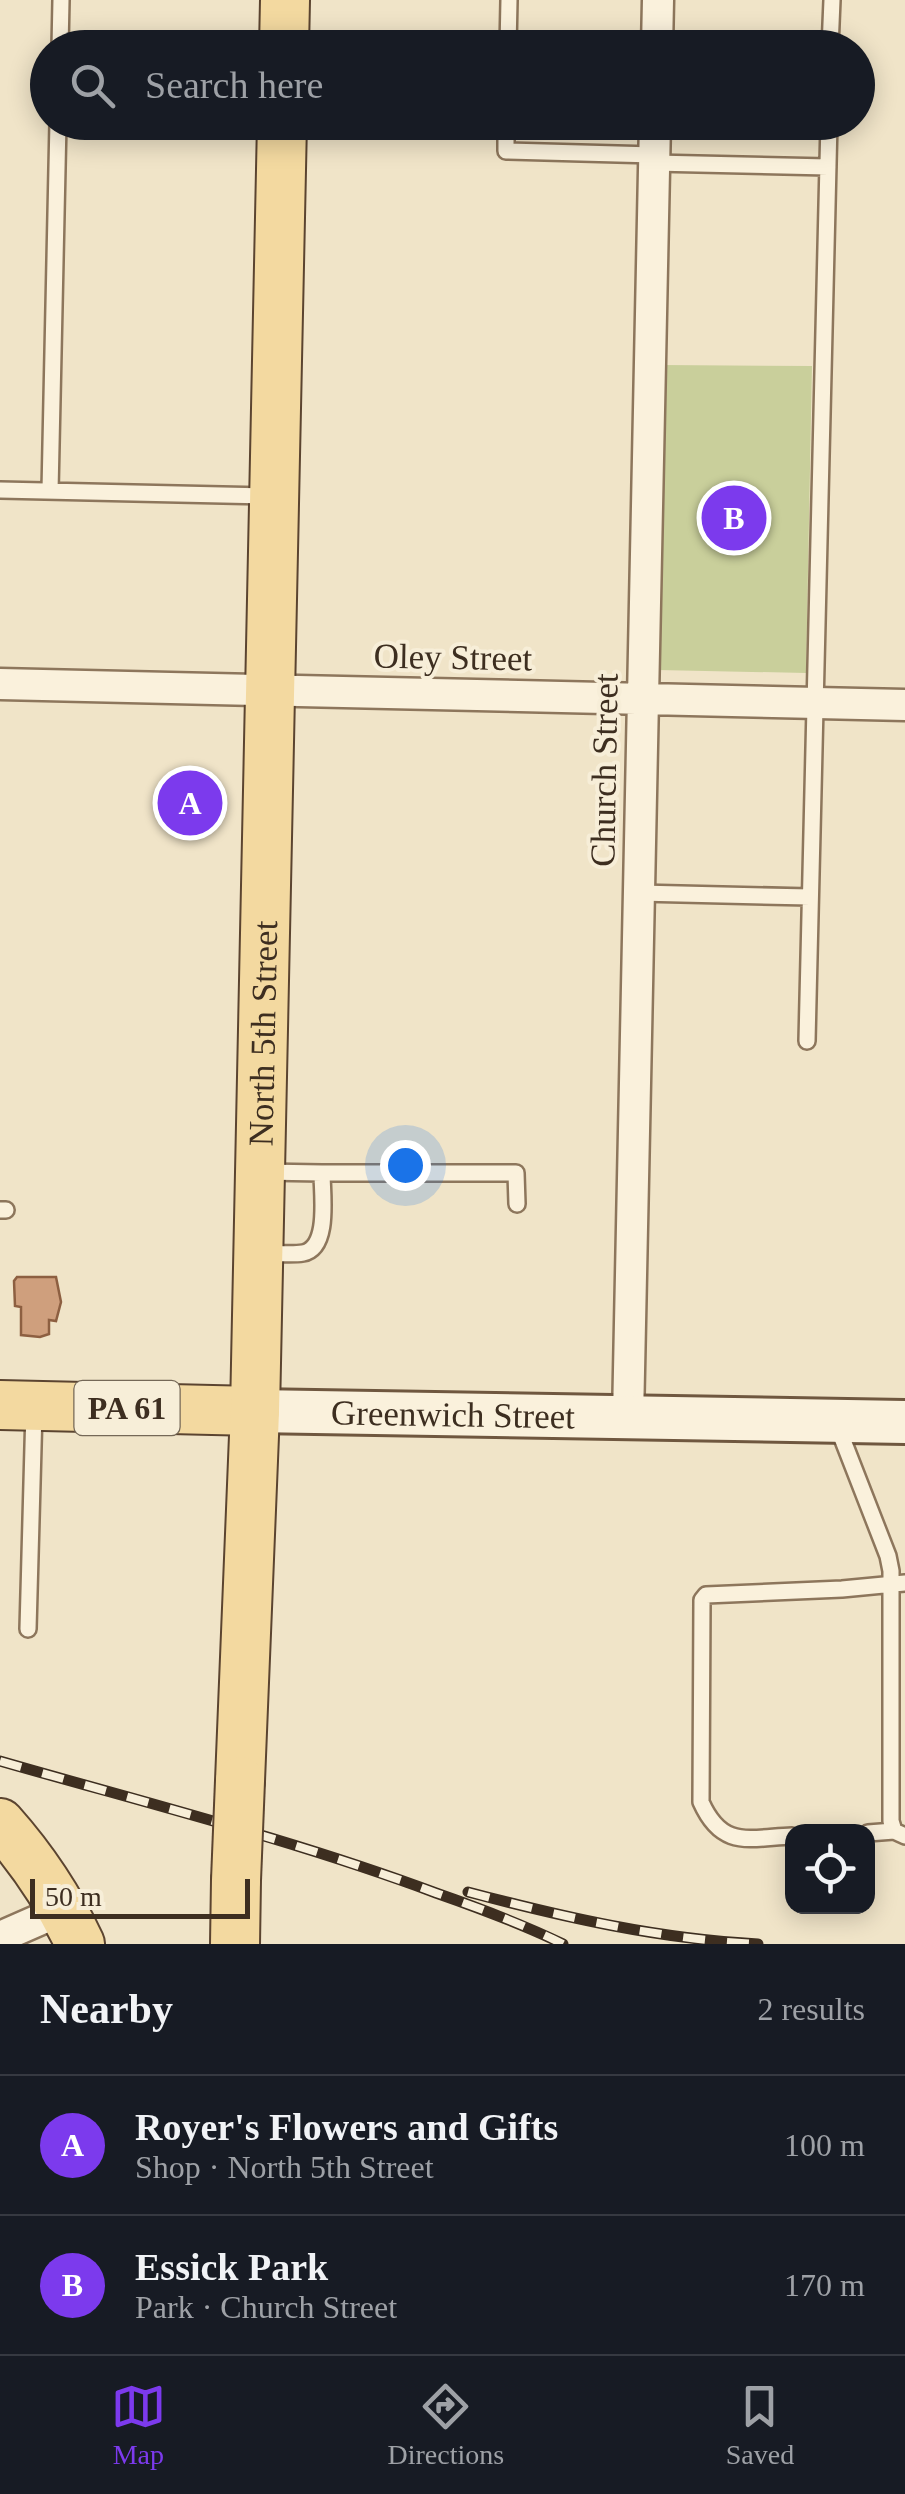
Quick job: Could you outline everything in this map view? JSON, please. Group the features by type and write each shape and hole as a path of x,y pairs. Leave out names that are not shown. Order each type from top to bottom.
{"main road":[{"path":"284,30 285,0"},
{"name":"North 5th Street","path":"235,1944 255,1411 282,140"},
{"name":"Greenwich Street","path":"17,1405 255,1411"},
{"path":"0,1823 22,1848 72,1927"}],"street":[{"path":"657,30 658,0"},
{"name":"Church Street","path":"628,1419 655,140"},
{"name":"Oley Street","path":"0,684 905,705"},
{"name":"Greenwich Street","path":"255,1411 905,1422"},
{"path":"0,1936 72,1927"}],"lane":[{"path":"60,30 61,0"},
{"path":"508,30 509,0"},
{"path":"831,30 832,0"},
{"path":"50,491 58,140"},
{"path":"506,140 506,151 828,167"},
{"path":"808,1041 828,140"},
{"path":"0,490 274,496"},
{"path":"640,893 810,897"},
{"path":"260,1172 516,1174 517,1204"},
{"path":"258,1253 306,1253 316,1247 322,1236 322,1172"},
{"path":"17,1405 28,1629"},
{"path":"835,1421 898,1584 892,1821 900,1834"},
{"path":"785,1836 742,1839 722,1834 701,1802 700,1608 706,1595 898,1584"},
{"path":"875,1833 900,1834"}],"green space":[{"path":"662,365 812,366 806,673 658,670"}],"building":[{"path":"17,1277 56,1277 61,1302 56,1321 49,1320 49,1334 21,1335 21,1307 15,1306"}],"railway":[{"path":"0,1761 328,1856 484,1910 563,1944"},
{"path":"468,1892 612,1926 758,1944"}],"place":[{"name":"Essick Park","path":"734,518"},
{"name":"Royer's Flowers and Gifts","path":"190,803"}]}
